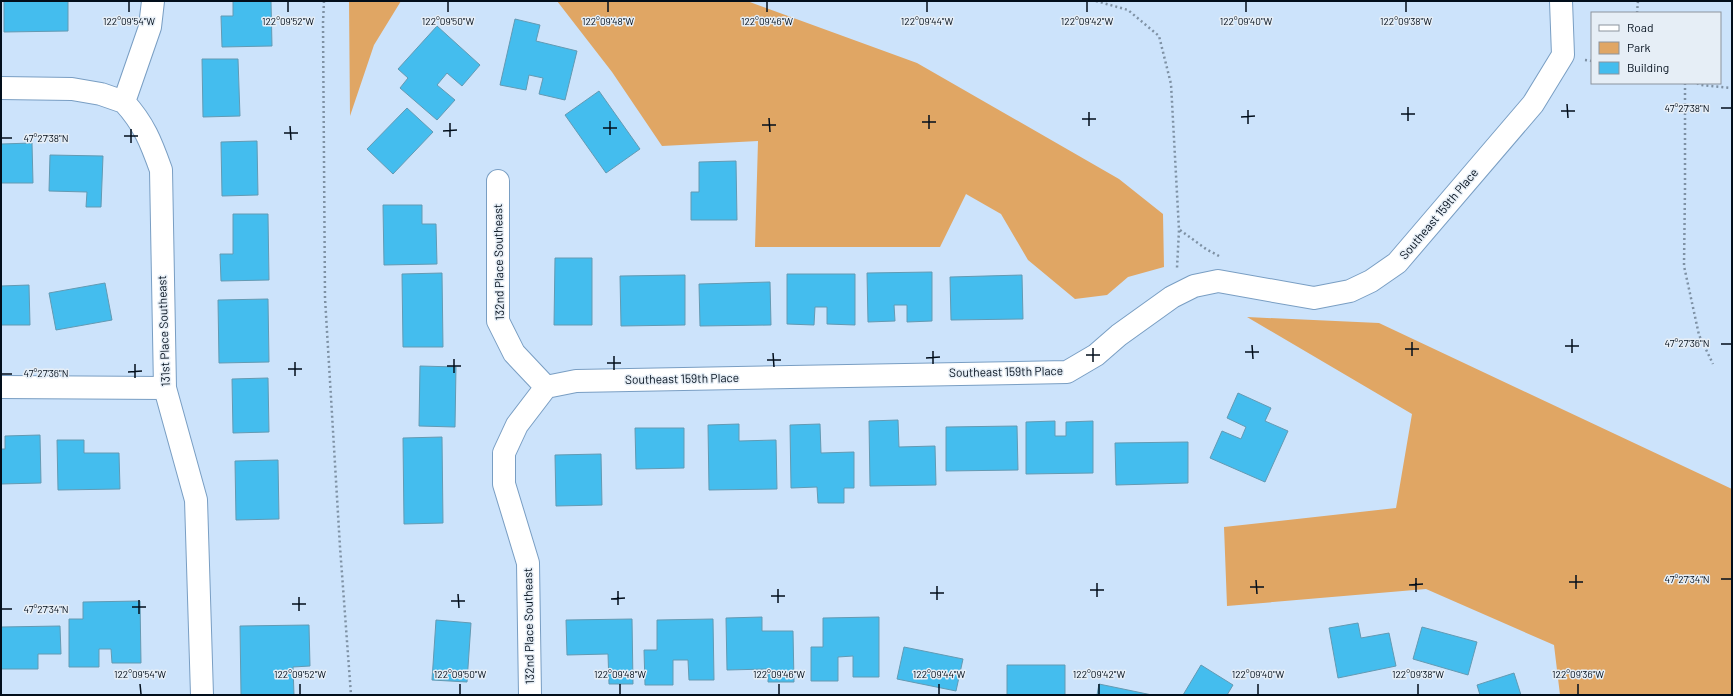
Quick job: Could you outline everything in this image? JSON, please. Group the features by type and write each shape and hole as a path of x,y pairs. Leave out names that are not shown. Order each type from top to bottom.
{"street":[{"path":"1,88 72,89 101,94 124,102 150,27 153,1"},
{"name":"Southeast 159th Place","path":"546,387 576,381 1067,372 1096,355 1119,335 1172,297 1194,286 1218,281 1314,298 1350,291 1371,281 1397,263 1533,104 1563,55 1561,1"},
{"name":"131st Place Southeast","path":"124,102 135,115 150,138 161,170 165,388 196,500 202,695"},
{"name":"132nd Place Southeast","path":"498,181 498,321 514,353 546,387 517,424 504,453 504,484 528,563 530,695"},
{"path":"1,386 165,388"}],"path":[{"path":"324,1 325,298 351,695"},
{"path":"1096,1 1128,10 1159,36 1171,84 1179,230 1177,264 1172,297"},
{"path":"1637,12 1638,1"},
{"path":"1685,84 1684,266 1699,335 1713,364"},
{"path":"1698,84 1732,88"}],"green space":[{"path":"349,1 401,1 374,45 350,116"},
{"path":"557,1 747,1 917,63 1119,179 1163,214 1164,267 1128,277 1107,295 1075,299 1028,260 1001,214 966,194 940,247 755,247 758,141 662,146 612,72"},
{"path":"1247,317 1379,323 1732,489 1732,695 1560,695 1554,645 1426,589 1227,606 1224,527 1396,508 1412,414"}],"building":[{"path":"4,1 68,1 68,31 4,32"},
{"path":"233,1 271,1 272,46 222,47 221,16 233,16"},
{"path":"515,19 540,25 536,41 577,51 565,100 539,94 543,78 529,75 526,90 500,85"},
{"path":"437,26 480,65 462,86 447,73 437,85 455,100 437,120 400,88 408,78 398,69"},
{"path":"202,59 238,59 240,116 203,117"},
{"path":"599,91 640,149 606,173 565,115"},
{"path":"407,108 433,132 393,174 367,149"},
{"path":"257,141 258,195 222,196 221,142"},
{"path":"32,143 33,183 1,183 1,144"},
{"path":"50,155 103,156 101,207 86,207 87,192 49,191"},
{"path":"736,161 737,220 691,220 691,192 699,192 699,162"},
{"path":"383,205 422,205 422,224 436,224 437,264 384,265"},
{"path":"233,214 268,214 269,280 221,281 220,254 233,254"},
{"path":"555,258 592,258 592,325 554,325"},
{"path":"932,272 932,321 907,322 907,305 894,305 895,321 868,322 867,273"},
{"path":"442,273 443,347 403,347 402,274"},
{"path":"787,274 855,274 855,325 827,324 827,307 815,307 814,325 787,324"},
{"path":"685,275 685,325 621,326 620,276"},
{"path":"1022,275 1023,319 951,320 950,277"},
{"path":"770,282 771,325 700,326 699,284"},
{"path":"105,283 112,320 56,330 49,293"},
{"path":"29,285 30,325 1,325 1,286"},
{"path":"268,299 269,362 219,363 218,300"},
{"path":"420,366 456,367 455,427 419,426"},
{"path":"268,378 269,432 233,433 232,379"},
{"path":"1238,393 1271,408 1265,421 1288,431 1265,482 1210,458 1222,431 1241,439 1246,427 1227,418"},
{"path":"898,420 899,447 935,446 936,485 870,486 869,421"},
{"path":"1055,421 1055,436 1066,436 1066,422 1093,421 1093,473 1026,474 1026,422"},
{"path":"739,424 739,441 776,440 777,489 709,490 708,425"},
{"path":"820,424 821,453 854,452 854,488 844,488 844,503 818,503 817,487 791,488 790,425"},
{"path":"1017,426 1018,470 946,471 946,427"},
{"path":"635,428 684,428 684,468 636,469"},
{"path":"40,435 41,483 1,484 1,449 5,449 5,436"},
{"path":"442,437 443,523 404,524 403,438"},
{"path":"57,440 84,440 84,453 119,453 120,489 58,490"},
{"path":"1188,442 1188,483 1116,485 1115,443"},
{"path":"601,454 602,505 556,506 555,455"},
{"path":"278,460 279,519 236,520 235,461"},
{"path":"140,601 141,663 112,663 111,649 99,649 99,667 69,667 69,619 83,619 83,602"},
{"path":"762,617 762,631 793,631 794,682 768,682 768,669 727,670 726,618"},
{"path":"879,617 879,677 853,677 853,656 838,657 838,681 811,681 811,647 823,647 823,618"},
{"path":"632,619 633,684 609,684 608,654 567,655 566,620"},
{"path":"713,619 714,680 689,680 688,660 673,660 673,685 645,685 644,650 657,650 657,620"},
{"path":"436,620 471,623 467,682 432,680"},
{"path":"1358,623 1361,638 1389,633 1396,666 1338,678 1329,628"},
{"path":"309,625 310,666 293,667 294,695 241,695 240,626"},
{"path":"60,626 61,654 38,654 38,669 1,669 1,627"},
{"path":"1422,627 1477,642 1468,675 1413,659"},
{"path":"904,647 963,659 956,691 897,679"},
{"path":"1007,665 1065,665 1065,695 1007,695"},
{"path":"1201,665 1233,685 1227,695 1183,695"},
{"path":"1514,673 1521,695 1480,695 1477,685"},
{"path":"1099,684 1152,695 1097,695"}]}
